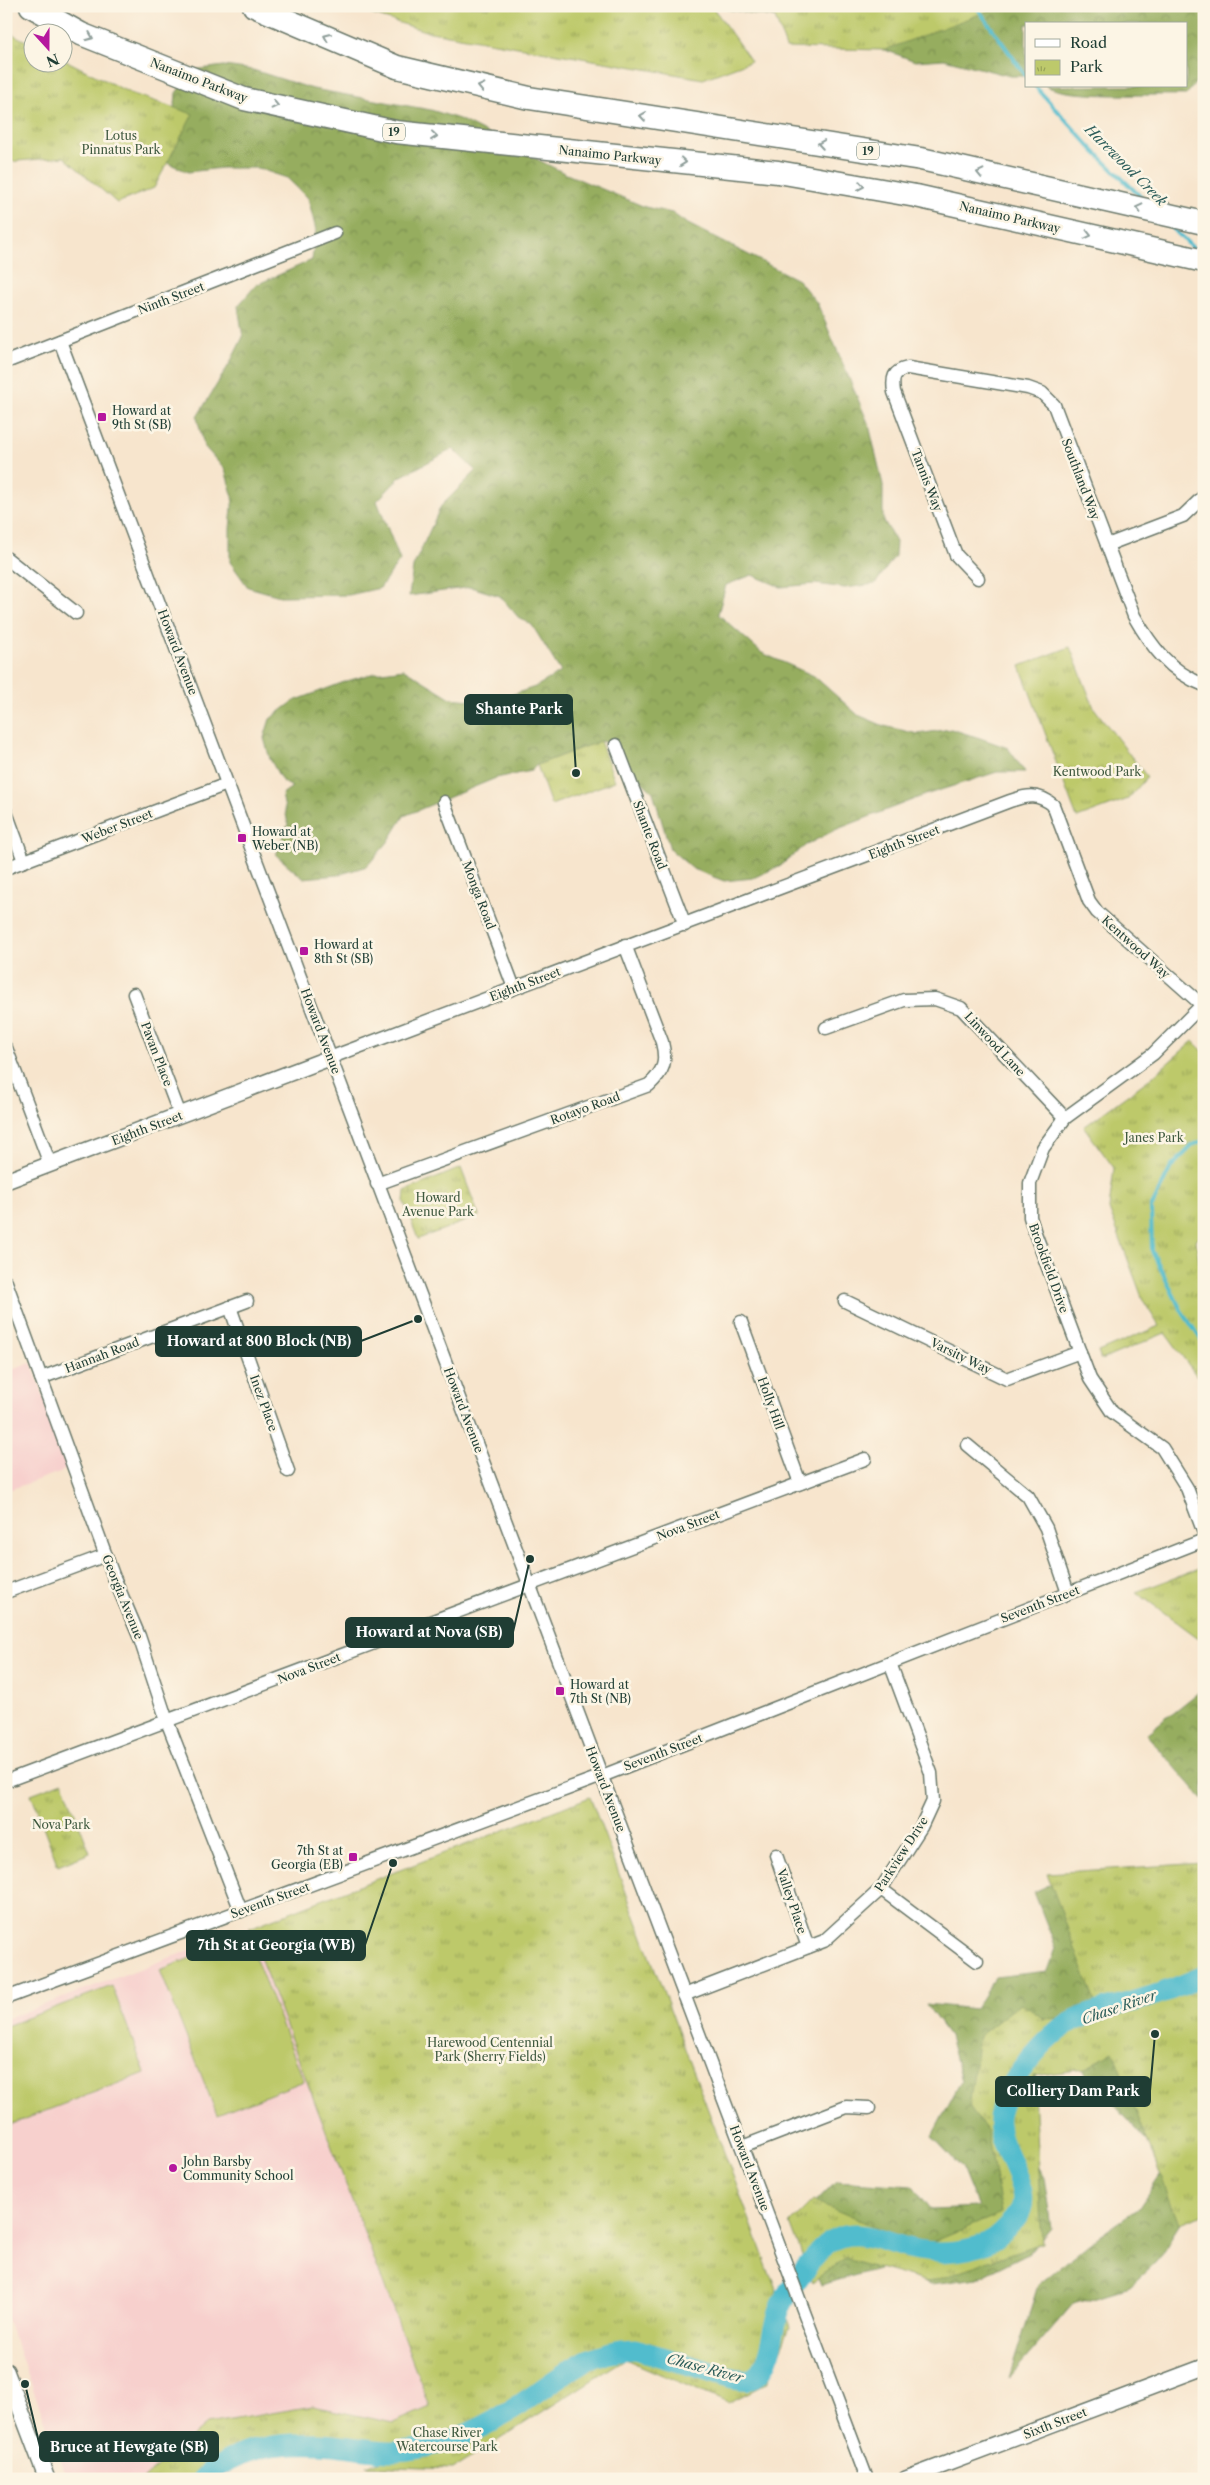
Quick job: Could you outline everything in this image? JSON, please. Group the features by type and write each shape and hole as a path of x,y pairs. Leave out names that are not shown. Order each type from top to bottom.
{"highway":[{"name":"Nanaimo Parkway","path":"31,6 81,34 244,99 396,132 778,172 916,196 1204,261"},
{"name":"19","path":"254,6 397,67 528,98 921,159 1204,222"}],"street":[{"name":"Ninth Street","path":"6,362 335,233"},
{"name":"Howard Avenue","path":"60,341 867,2479"},
{"name":"Southland Way","path":"894,374 908,368 1042,392 1054,405 1134,616 1146,638 1163,660 1191,680 1204,685"},
{"name":"Tannis Way","path":"894,374 892,381 894,392 956,555 978,578"},
{"path":"1106,545 1182,516 1204,496"},
{"path":"6,558 76,613"},
{"name":"Shante Road","path":"616,745 685,925"},
{"name":"Weber Street","path":"6,868 227,784"},
{"name":"Eighth Street","path":"6,1181 625,945 685,925 1023,796 1035,795 1045,799"},
{"name":"Kentwood Way","path":"1045,799 1053,805 1089,900 1098,912 1203,1004"},
{"name":"Monga Road","path":"444,802 514,988"},
{"path":"6,812 24,861"},
{"name":"Rotayo Road","path":"378,1184 649,1085 660,1075 665,1065 666,1057 662,1042 625,945"},
{"name":"Pavan Place","path":"134,994 180,1115"},
{"name":"Linwood Lane","path":"826,1028 904,1000 935,999 961,1008 1065,1118"},
{"name":"Brookfield Drive","path":"1203,1004 1153,1054 1065,1118 1043,1148 1030,1183 1030,1217 1090,1379 1112,1412 1162,1448 1187,1488 1204,1533"},
{"path":"6,1048 50,1164"},
{"name":"Georgia Avenue","path":"6,1282 106,1555 139,1636 167,1721 241,1911"},
{"name":"Hannah Road","path":"41,1378 247,1301"},
{"name":"Varsity Way","path":"845,1301 1007,1378 1080,1352"},
{"name":"Inez Place","path":"230,1307 288,1471"},
{"name":"Holly Hill","path":"741,1322 800,1483"},
{"path":"967,1446 1028,1496 1046,1528 1068,1593"},
{"name":"Nova Street","path":"6,1781 865,1459"},
{"name":"Seventh Street","path":"6,1998 602,1776 1204,1540"},
{"path":"6,1592 106,1555"},
{"name":"Parkview Drive","path":"684,1994 824,1941 881,1889 921,1827 933,1801 931,1773 890,1663"},
{"name":"Valley Place","path":"776,1855 808,1947"},
{"path":"881,1889 977,1961"},
{"path":"742,2146 846,2107 869,2108"},
{"name":"Sixth Street","path":"906,2479 1204,2367"},
{"path":"6,2371 11,2400 47,2479"}],"shaded area":[{"path":"31,1363 71,1468 6,1491 6,1372"},
{"name":"John Barsby Community School","path":"249,1928 430,2407 393,2423 313,2406 207,2424 143,2479 67,2479 6,2317 6,2019"}],"green space":[{"path":"346,6 712,6 751,61 703,79 425,31"},
{"path":"723,6 1204,6 1204,72 1186,95 1092,94 1073,93 1052,88 1188,88 1188,22 1025,22 1025,76 1010,76 944,59 915,61 885,50 856,47 790,20 726,9"},
{"path":"771,6 1001,6 885,50 786,48"},
{"name":"Lotus Pinnatus Park","path":"6,31 22,39 22,72 72,72 72,64 130,93 193,114 154,188 117,203 64,157 6,162"},
{"path":"224,66 253,70 313,89 431,110 459,119 564,173 645,207 672,213 686,223 798,280 817,303 869,425 883,485 883,519 896,542 895,556 875,584 845,588 815,584 781,587 752,575 726,585 718,614 762,653 814,676 858,715 884,726 918,734 951,729 980,738 1008,748 1025,772 997,772 925,795 835,830 806,845 780,866 753,878 724,881 693,869 670,849 653,792 630,771 616,745 600,741 537,765 531,771 496,778 404,816 388,842 367,866 338,875 303,878 276,855 288,824 282,794 292,787 282,781 270,759 264,738 270,719 294,701 347,681 375,673 404,669 451,698 480,701 508,696 535,687 561,672 532,625 519,618 500,596 471,587 409,596 413,567 441,506 476,471 453,449 400,477 377,501 400,560 380,588 349,595 280,596 248,587 230,562 230,529 233,497 225,470 204,446 197,417 230,363 243,337 238,306 256,285 312,260 316,230 308,198 287,178 257,168 222,168 188,172 159,159 158,129 175,105 176,93 193,70"},
{"name":"Kentwood Park","path":"1070,647 1094,708 1147,777 1128,799 1077,818 1020,666"},
{"path":"600,741 615,781 551,805 537,765"},
{"name":"Janes Park","path":"1193,1041 1204,1052 1204,1230 1196,1240 1204,1297 1204,1381 1196,1375 1165,1333 1101,1360 1098,1352 1159,1326 1143,1300 1109,1209 1114,1168 1084,1127 1152,1077"},
{"name":"Howard Avenue Park","path":"461,1168 479,1216 418,1239 404,1202 405,1191"},
{"path":"1204,1567 1204,1642 1136,1592"},
{"path":"1204,1688 1204,1800 1146,1734"},
{"name":"Nova Park","path":"63,1782 90,1853 58,1866 31,1794"},
{"name":"Harewood Centennial Park (Sherry Fields)","path":"590,1797 790,2327 767,2383 728,2403 625,2359 453,2469 366,2466 390,2457 280,2446 218,2460 190,2479 143,2479 207,2424 313,2406 393,2423 430,2407 249,1928"},
{"path":"1204,1863 1204,2215 1179,2224 1113,2051 1084,2069 1033,2076 1042,2243 927,2282 845,2258 812,2282 790,2223 813,2200 921,2247 1002,2213 987,2132 969,2107 979,2036 1021,2003 1044,2019 1100,2016 1047,1873"},
{"path":"1073,1874 1187,2212 1156,2262 1129,2287 1073,2304 1009,2378 1038,2285 1095,2239 1138,2209 1168,2164 1077,2064 1039,2069 1027,2095 1031,2157 1044,2177 1051,2228 1030,2252 978,2278 931,2284 888,2266 821,2285 795,2223 836,2181 913,2186 931,2209 978,2207 962,2168 932,2136 961,2081 949,2036 926,2004 975,2009 995,1977 1048,1971 1056,1948 1034,1892"},
{"path":"247,1936 304,2081 217,2115 160,1970"},
{"path":"112,1986 145,2073 6,2126 6,2026"}],"waterway":[{"name":"Harewood Creek","path":"976,6 1025,75"},
{"name":"Harewood Creek","path":"1037,88 1093,150 1144,200"},
{"name":"Harewood Creek","path":"1169,225 1194,249"},
{"name":"Harewood Creek","path":"1204,1140 1193,1145 1171,1167 1151,1208 1152,1251 1181,1310 1204,1344"},
{"name":"Chase River","path":"202,2479 232,2459 248,2452 281,2445 316,2444 396,2451 417,2449 445,2442 472,2432 497,2419 574,2367 602,2354 618,2351 635,2349 733,2378 753,2379 763,2369 782,2304 809,2263 830,2242 841,2237 863,2236 906,2248 936,2252 957,2251 977,2247 997,2237 1016,2218 1021,2209 1023,2198 1017,2176 1002,2141 999,2130 999,2117 1010,2088 1030,2059 1041,2046 1062,2028 1084,2016 1146,1998 1204,1976"}],"place":[{"name":"Howard at 9th St (SB)","path":"102,417"},
{"name":"Shante Park","path":"576,773"},
{"name":"Howard at Weber (NB)","path":"242,838"},
{"name":"Howard at 8th St (SB)","path":"304,951"},
{"name":"Howard at 800 Block (NB)","path":"418,1319"},
{"name":"Howard at Nova (SB)","path":"530,1559"},
{"name":"Howard at 7th St (NB)","path":"560,1691"},
{"name":"7th St at Georgia (EB)","path":"353,1857"},
{"name":"7th St at Georgia (WB)","path":"393,1863"},
{"name":"Colliery Dam Park","path":"1155,2034"},
{"name":"John Barsby Community School","path":"173,2168"},
{"name":"Bruce at Hewgate (SB)","path":"25,2384"}],"park label":[{"name":"Chase River Watercourse Park","path":"447,2439"}]}
